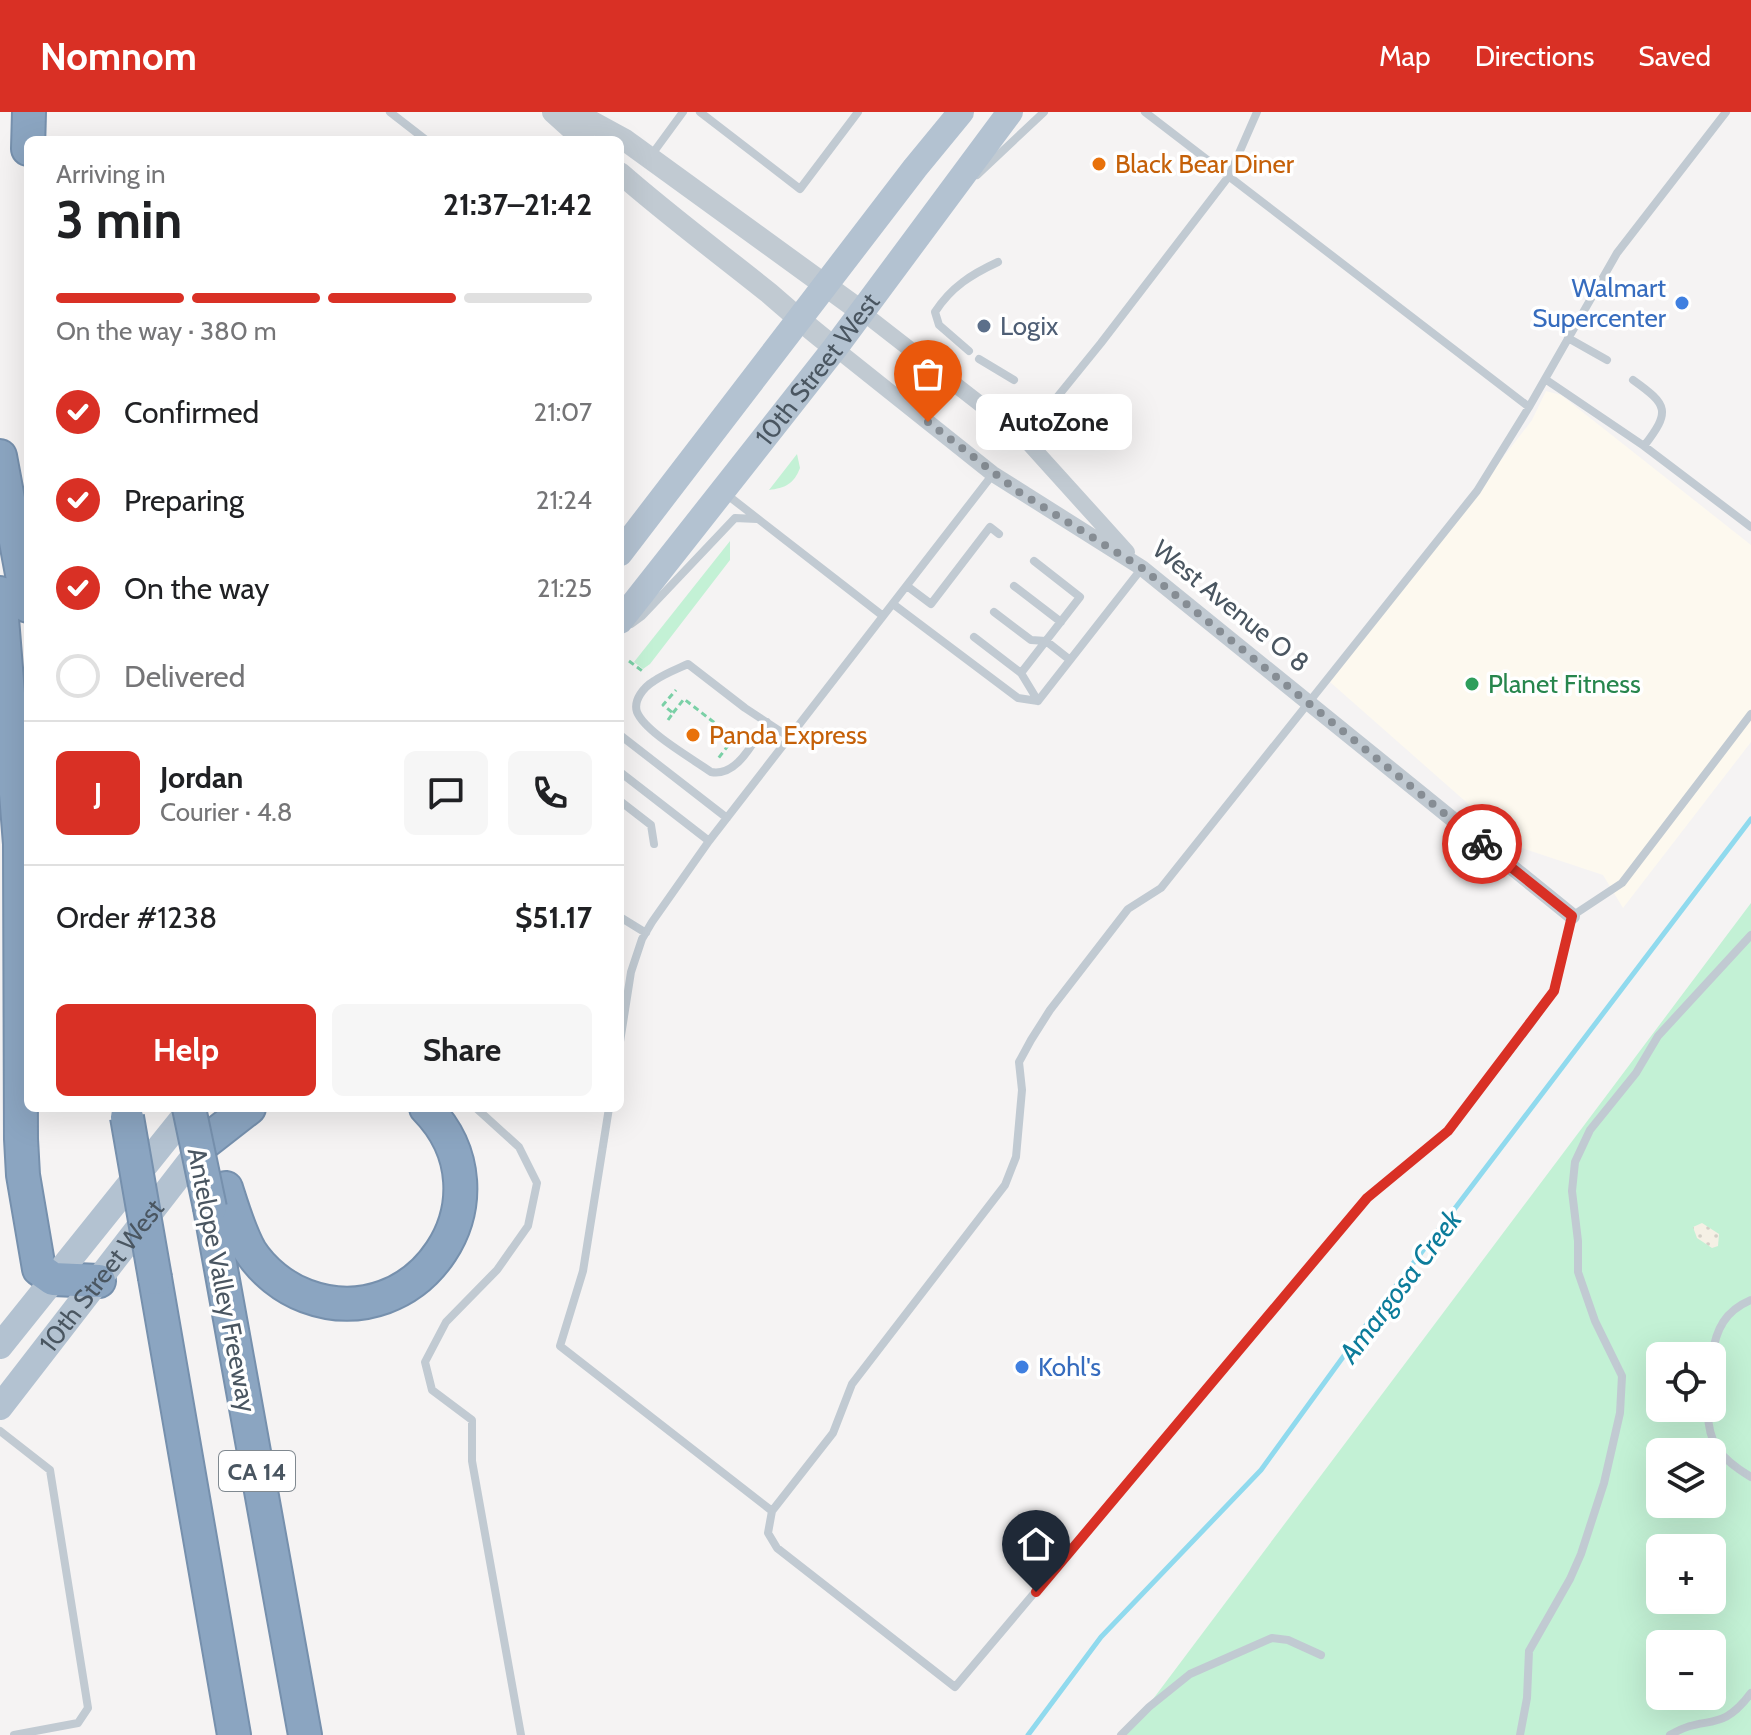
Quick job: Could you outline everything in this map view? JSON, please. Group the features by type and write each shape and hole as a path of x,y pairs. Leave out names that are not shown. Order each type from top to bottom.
{"highway":[{"path":"28,136 29,112"},
{"path":"1,474 24,586"},
{"path":"0,593 20,844 19,1080 23,1175 39,1269 53,1279 99,1281"},
{"name":"Antelope Valley Freeway","path":"191,1112 218,1198 305,1735"},
{"path":"208,1112 218,1198 237,1224 251,1252 269,1274 292,1291 319,1301 343,1304 369,1302 393,1294 436,1259 453,1232 462,1183 455,1151 429,1112"},
{"path":"204,1143 244,1112"},
{"name":"CA 14","path":"126,1113 234,1735"}],"main road":[{"name":"10th Street West","path":"624,548 961,112"},
{"name":"10th Street West","path":"624,616 835,348 1010,112"},
{"name":"10th Street West","path":"0,1346 187,1112"},
{"name":"10th Street West","path":"0,1407 229,1112"}],"street":[{"path":"553,112 580,136"},
{"path":"574,112 618,136"},
{"path":"624,139 826,284 1024,438 1142,568"},
{"name":"West Avenue O 8","path":"624,176 798,321 993,474 1142,568 1572,916"}],"lane":[{"path":"390,112 421,136"},
{"path":"650,158 683,112"},
{"path":"700,112 800,189 858,112"},
{"path":"930,220 1044,112"},
{"path":"1145,112 1529,407"},
{"path":"1024,438 1229,176 1257,112"},
{"path":"1726,112 1617,253 1477,491 1161,888 1128,909 1050,1010 1019,1062 1022,1090 1016,1157 1005,1185 852,1384 833,1433 772,1511 768,1533 777,1548 955,1687 1367,1198 1448,1131 1554,991 1572,916 1622,883 1751,714"},
{"path":"969,351 939,325 935,312 947,293 974,273 998,262"},
{"path":"1568,338 1607,360"},
{"path":"979,359 1014,380"},
{"path":"1545,379 1644,446 1751,527"},
{"path":"1633,380 1658,398 1663,411 1660,426 1644,446"},
{"path":"624,1017 631,972 646,933 709,841 993,474"},
{"path":"722,491 883,616"},
{"path":"624,629 642,616 735,518 758,519"},
{"path":"931,604 990,527 999,534"},
{"path":"971,552 979,559"},
{"path":"1021,673 1080,597 1034,561"},
{"path":"1038,701 1142,568"},
{"path":"951,578 960,585"},
{"path":"907,586 940,610"},
{"path":"1014,586 1061,622"},
{"path":"893,604 1018,698 1038,701"},
{"path":"994,612 1031,640 1046,641 1070,660"},
{"path":"974,637 1021,673 1038,701"},
{"path":"767,722 731,770 721,774 711,772 647,725 637,712 637,702 654,680 688,664 789,737"},
{"path":"624,738 727,818"},
{"path":"624,775 709,841"},
{"path":"624,804 651,825 654,844"},
{"path":"624,919 646,933"},
{"path":"1520,1735 1527,1698 1529,1651 1581,1554 1604,1483 1620,1413 1622,1376 1595,1321 1578,1272 1573,1200 1575,1162 1590,1130 1636,1073 1658,1036 1751,935"},
{"path":"480,1112 519,1147 537,1183 528,1226 497,1270 446,1322 425,1362 432,1390 472,1420 472,1461 521,1735"},
{"path":"608,1112 583,1271 560,1346 772,1511"},
{"path":"1716,1342 1721,1321 1751,1300"},
{"path":"1707,1422 1713,1443 1724,1457 1751,1477"},
{"path":"0,1431 50,1470 88,1708 78,1723 48,1732 14,1735"},
{"path":"1121,1735 1149,1707 1190,1674 1272,1638 1288,1640 1321,1655"},
{"path":"1670,1735 1687,1727 1716,1725 1738,1711 1751,1693"}],"path":[{"path":"673,713 663,705 676,690"},
{"path":"668,720 684,699 734,738 715,762"}],"shaded area":[{"path":"1546,391 1561,395 1751,545 1751,742 1623,908 1603,875 1516,846 1330,682 1532,420"}],"green space":[{"path":"797,454 800,468 795,478 784,486 769,490"},
{"path":"730,541 730,560 643,669 634,662"},
{"path":"1751,903 1751,1735 1126,1735"}],"sand":[{"path":"1702,1223 1719,1234 1718,1246 1712,1248 1697,1238 1693,1227"}],"waterway":[{"name":"Amargosa Creek","path":"1028,1735 1101,1637 1261,1470 1367,1324 1751,819"}],"way so far":[{"path":"928,422 1019,492 1142,568 1482,844"}],"place":[{"name":"Black Bear Diner","path":"1099,164"},
{"name":"Walmart Supercenter","path":"1682,303"},
{"name":"Logix","path":"984,326"},
{"name":"AutoZone","path":"928,422"},
{"name":"Planet Fitness","path":"1472,684"},
{"name":"Panda Express","path":"693,735"},
{"name":"Kohl's","path":"1022,1367"}],"route":[{"path":"1036,1592 1367,1198 1448,1131 1554,991 1572,916 1482,844"}]}
